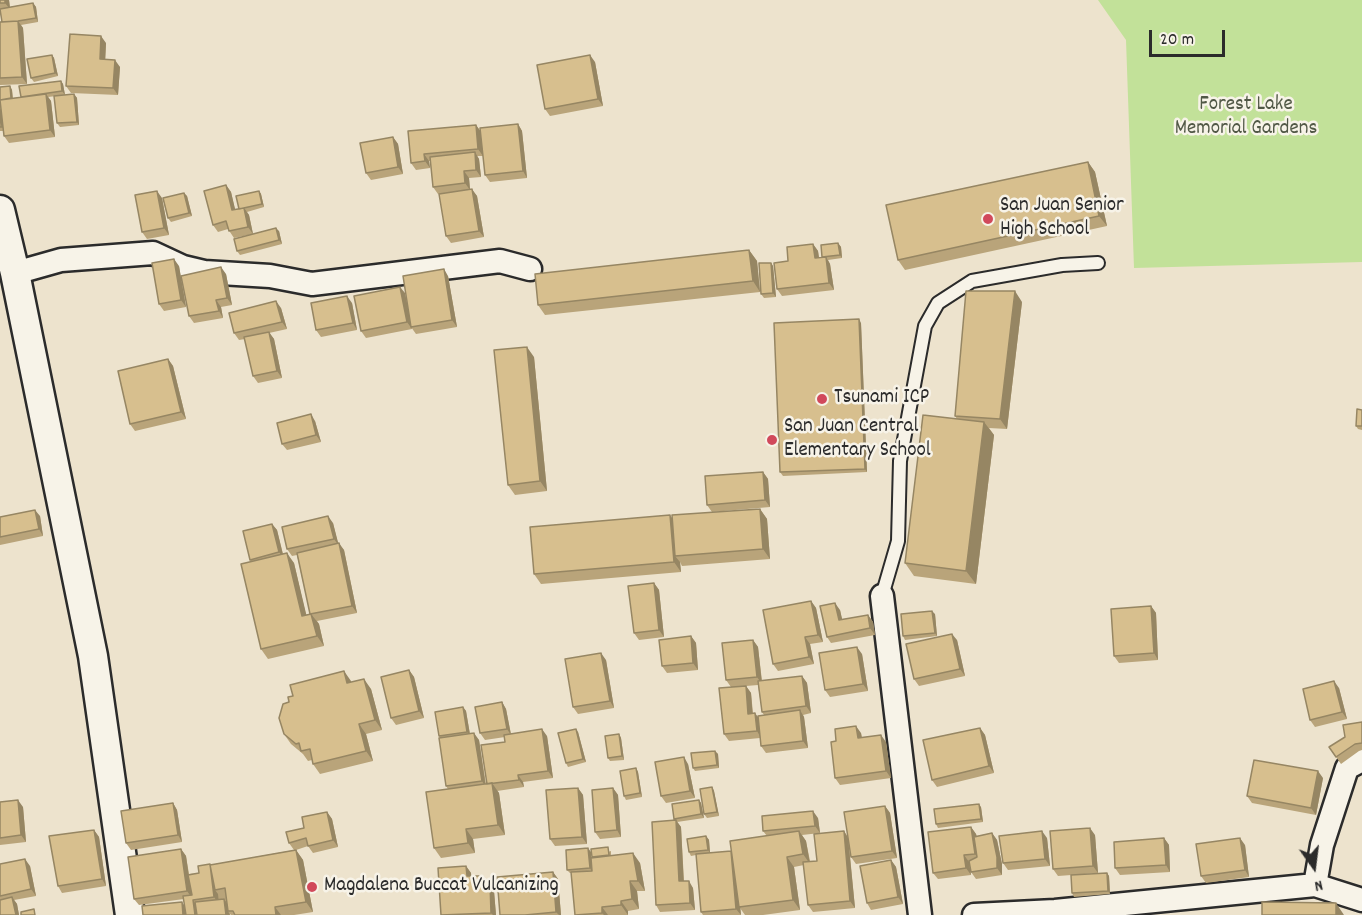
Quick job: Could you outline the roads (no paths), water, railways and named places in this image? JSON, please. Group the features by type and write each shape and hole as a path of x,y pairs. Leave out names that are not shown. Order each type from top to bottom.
{"street":[{"path":"0,210 15,273 93,656 130,915"},
{"path":"15,273 61,260 153,253 183,267 204,272 270,276 312,284 500,261 530,269"},
{"path":"882,597 920,915"},
{"path":"1315,885 1322,845 1347,768 1362,760"},
{"path":"974,915 1055,913 1315,885 1362,900"}],"lane":[{"path":"882,597 898,542 900,461 925,326 938,303 972,281 1062,266 1098,263"}],"place":[{"name":"San Juan Senior High School","path":"988,219"},
{"name":"Tsunami ICP","path":"822,399"},
{"name":"San Juan Central Elementary School","path":"772,440"},
{"name":"Magdalena Buccat Vulcanizing","path":"312,887"}],"park label":[{"name":"Forest Lake Memorial Gardens","path":"1246,118"}]}
